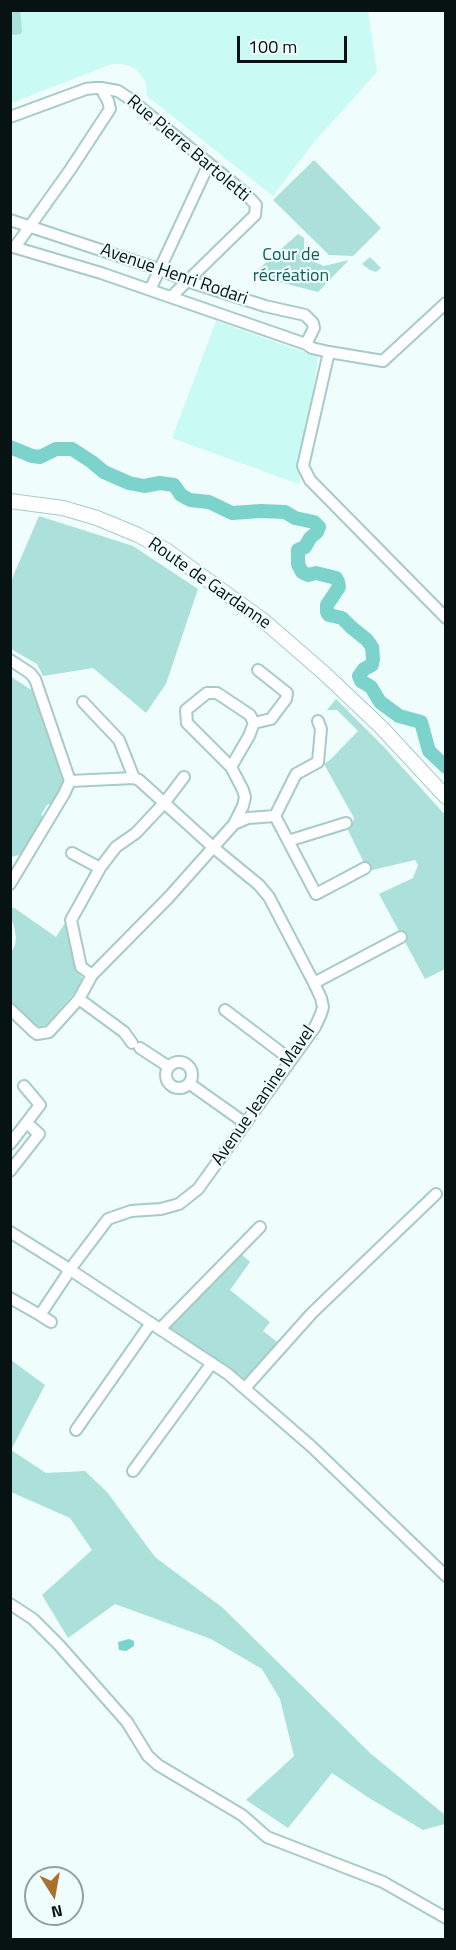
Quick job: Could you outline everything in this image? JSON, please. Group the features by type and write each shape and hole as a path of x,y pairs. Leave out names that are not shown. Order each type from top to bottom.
{"main road":[{"name":"Route de Gardanne","path":"10,503 65,512 97,522 139,540 233,600 298,651 345,693 381,727 446,797"}],"street":[{"path":"10,117 86,89 101,88 110,109 30,227 13,246"},
{"name":"Rue Pierre Bartoletti","path":"101,88 118,91 130,99 256,205 255,215 171,297"},
{"path":"150,290 206,170 213,167"},
{"name":"Avenue Henri Rodari","path":"10,220 265,306 305,315 314,323 306,344"},
{"name":"Avenue Henri Rodari","path":"13,246 101,273 312,348 383,361 446,303"},
{"path":"329,352 303,466 310,480 446,618"},
{"path":"10,660 35,679 70,781 10,884"},
{"path":"10,668 31,682 39,691"},
{"path":"254,723 271,719 286,699 287,693 258,670"},
{"path":"10,1010 38,1034 49,1032 79,999 92,975 214,848 234,824 245,797 231,767 187,723 186,710 202,695 217,693 250,716 254,723"},
{"path":"70,781 134,778 119,740 83,702"},
{"path":"275,816 296,774 318,762 321,729 318,721"},
{"path":"231,767 254,723"},
{"path":"92,975 81,967 71,920 100,868 116,847 136,833 165,802 184,777"},
{"name":"Avenue Jeanine Mavel","path":"40,1315 108,1220 130,1211 161,1209 179,1204 198,1190 315,1027 321,1014 321,998 269,897 259,885 214,848 146,784 134,778"},
{"path":"234,824 248,818 275,816"},
{"path":"275,816 316,894 365,868"},
{"path":"288,841 346,823"},
{"path":"72,853 100,868"},
{"path":"314,983 401,937"},
{"path":"79,999 124,1032 136,1046 168,1067"},
{"path":"225,1010 291,1059"},
{"path":"177,1062 187,1064 192,1072 190,1084 180,1089 170,1085 165,1076 168,1067 177,1062"},
{"path":"190,1084 245,1124"},
{"path":"10,1144 40,1105 24,1086"},
{"path":"10,1171 39,1134 27,1123"},
{"path":"10,1149 21,1158"},
{"path":"245,1388 312,1313 436,1194"},
{"path":"76,1430 155,1326 260,1227"},
{"path":"10,1232 71,1269 212,1363 245,1388 312,1447 446,1576"},
{"path":"10,1298 51,1322"},
{"path":"134,1471 212,1363"},
{"path":"10,1604 33,1619 59,1645 127,1722 148,1756 158,1765 242,1815 267,1837 383,1882 446,1918"}],"shaded area":[{"path":"11,11 368,11 377,72 314,142 273,196 147,96 146,82 137,70 130,66 112,64 11,103"},
{"path":"216,321 318,357 299,484 172,438"},
{"path":"129,1639 134,1641 134,1646 126,1651 119,1650 118,1642"}],"green space":[{"path":"10,11 20,11 21,34 11,35"},
{"path":"314,160 381,228 353,256 329,255 273,200"},
{"name":"Cour de récréation","path":"298,234 304,238 304,253 312,261 324,266 349,260 318,292 252,275"},
{"path":"370,257 381,268 376,272 362,264"},
{"path":"39,516 133,546 198,589 166,684 146,713 93,668 43,676 37,664 11,649 11,581"},
{"path":"10,676 36,693 64,783 52,806 47,805 41,815 45,817 23,854 11,857"},
{"path":"336,699 384,747 445,815 445,969 425,979 379,894 413,878 418,865 415,860 368,871 346,826 352,824 354,818 324,764 358,731 337,710 327,710"},
{"path":"13,907 56,937 67,920 75,970 83,981 46,1025 38,1026 11,1002 11,953 16,937 11,918"},
{"path":"241,1254 250,1262 230,1290 270,1322 263,1331 280,1344 244,1381 169,1331 167,1326"},
{"path":"11,1360 45,1385 11,1450"},
{"path":"11,1450 46,1473 85,1471 107,1492 155,1557 223,1608 370,1753 445,1815 445,1824 423,1830 332,1773 288,1828 246,1800 294,1756 280,1699 262,1669 211,1639 115,1604 68,1638 42,1595 92,1550 70,1518 11,1492"}],"waterway":[{"path":"10,447 40,457 56,449 72,449 104,472 129,483 144,486 160,483 174,485 181,495 190,500 209,502 232,513 285,512 295,518 314,522 319,527 317,532 305,547 298,550 298,564 302,572 308,575 316,573 336,578 339,587 327,605 327,612 329,615 342,618 372,647 372,665 364,669 359,676 361,681 371,687 380,702 399,716 421,722 429,751 446,767"}]}
